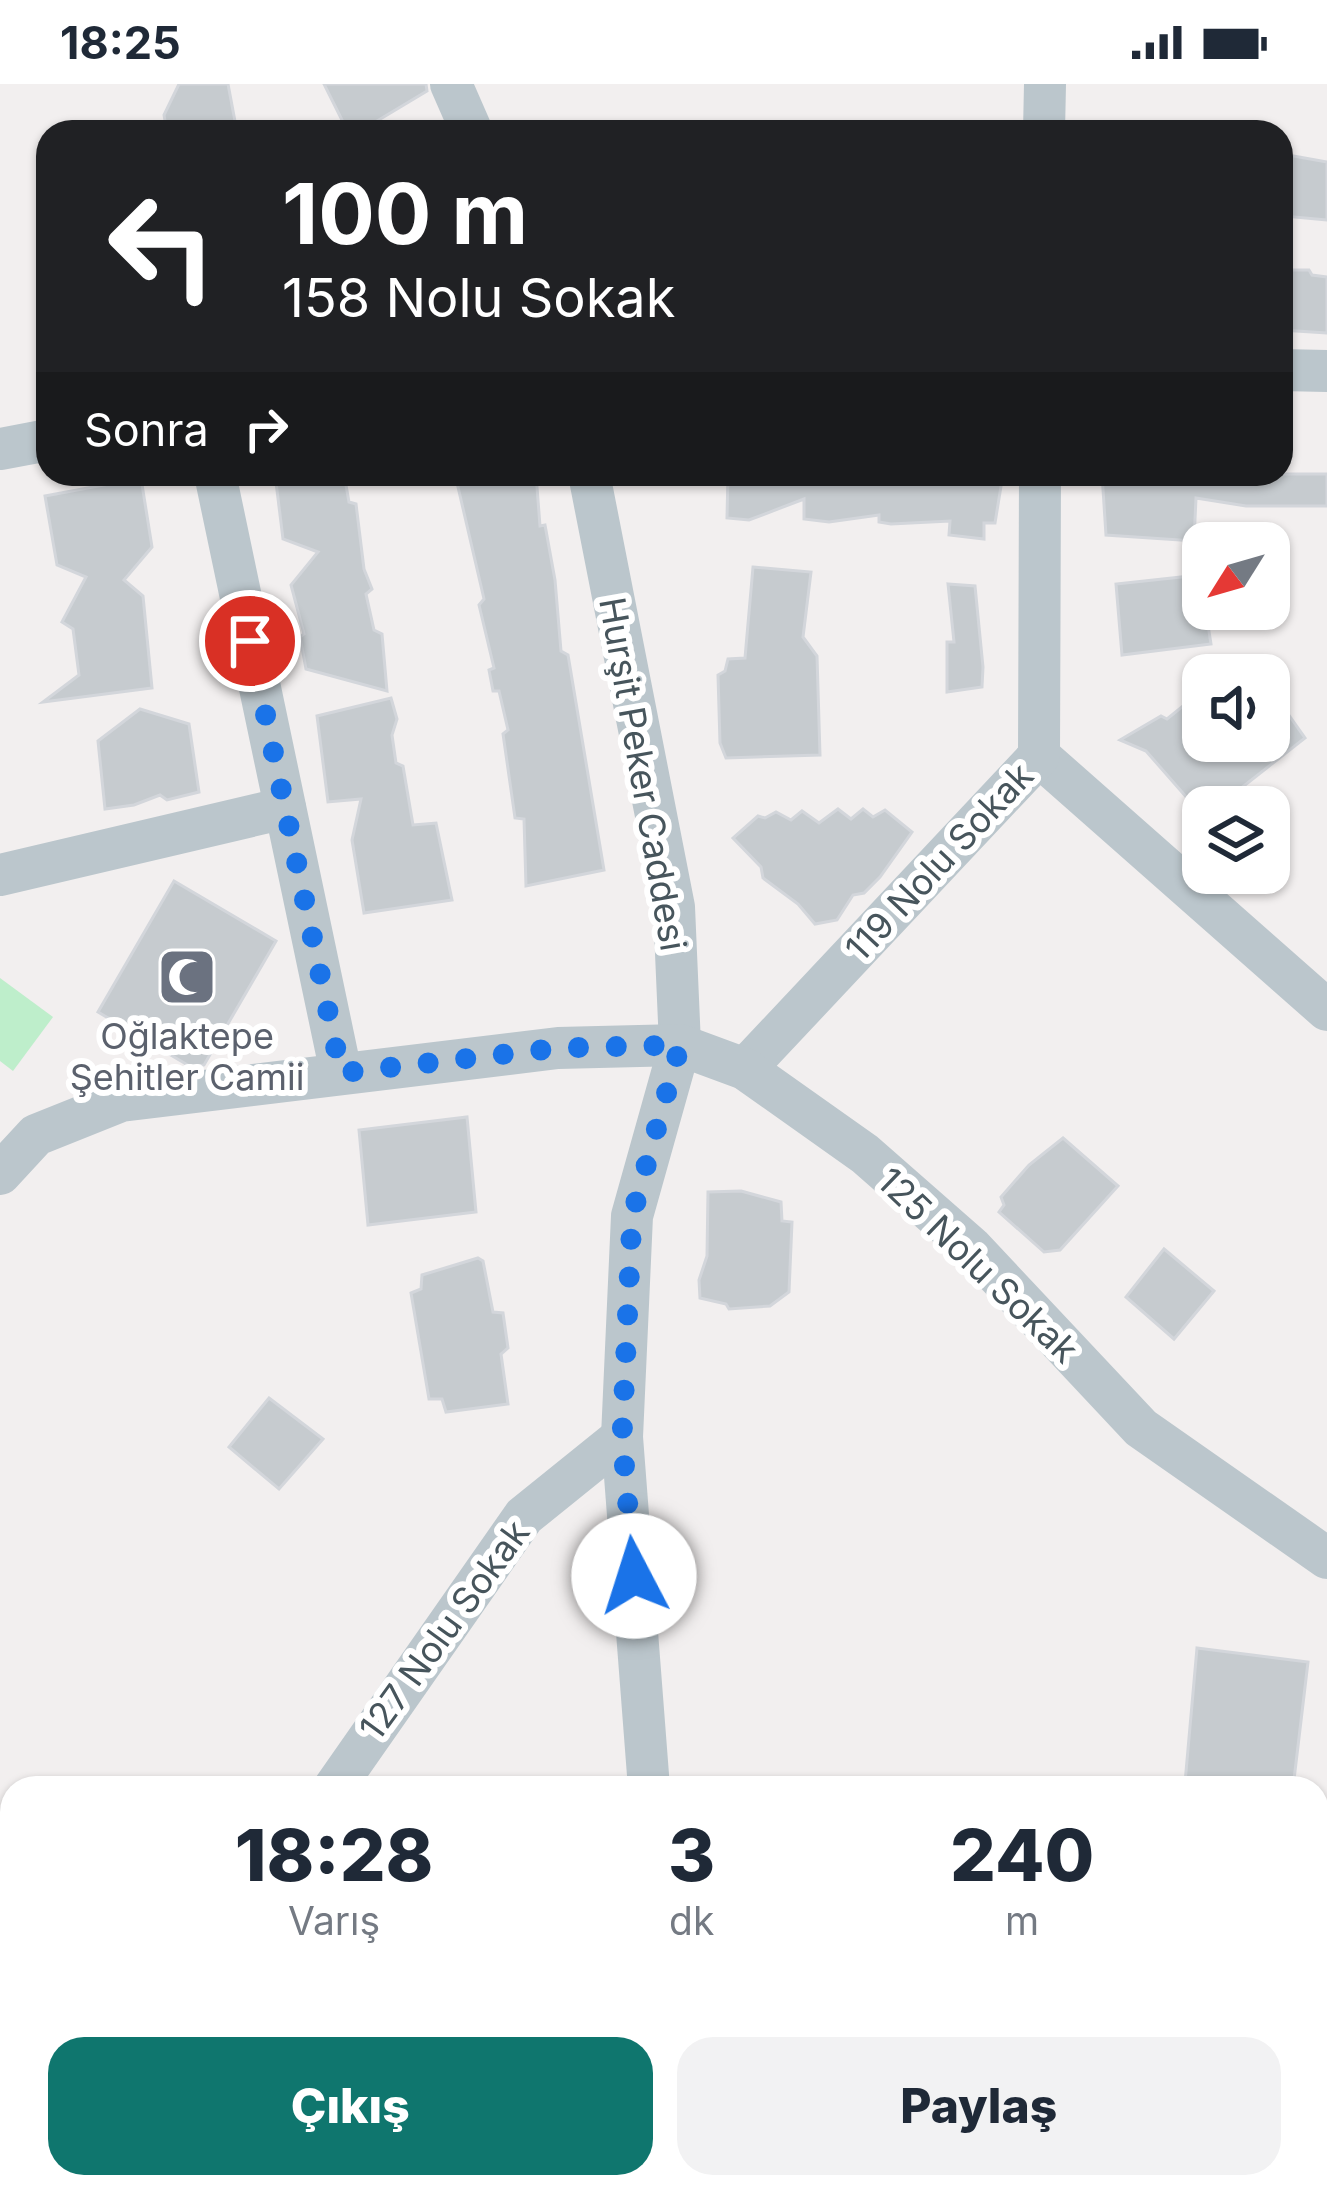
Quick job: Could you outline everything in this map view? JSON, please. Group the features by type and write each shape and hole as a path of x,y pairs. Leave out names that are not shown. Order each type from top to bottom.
{"street":[{"path":"451,84 467,120"},
{"path":"1044,120 1045,84"},
{"path":"1293,370 1327,371"},
{"path":"0,448 36,442"},
{"path":"218,486 341,1073"},
{"name":"Hurşit Peker Caddesi","path":"592,486 674,907 680,1045 632,1216 622,1437 649,1776"},
{"name":"119 Nolu Sokak","path":"745,1069 1039,756 1040,486"},
{"path":"1039,756 1327,1010"},
{"path":"0,875 285,808"},
{"path":"0,1174 18,1127 121,1101 558,1048 680,1045"},
{"name":"125 Nolu Sokak","path":"680,1045 745,1069 865,1154 971,1247 1141,1428 1327,1558"},
{"name":"127 Nolu Sokak","path":"342,1776 524,1516 622,1437"}],"green space":[{"path":"0,978 53,1017 13,1071 0,1061"}],"building":[{"path":"179,84 228,84 235,120 165,120"},
{"path":"324,84 426,84 427,91 379,120 342,120"},
{"path":"1293,156 1327,162 1327,220 1293,217"},
{"path":"1293,270 1327,277 1327,333 1293,331"},
{"path":"1293,474 1327,474 1327,506 1246,506 1196,498 1195,522 1182,522 1182,540 1106,535 1103,486 1293,486"},
{"path":"98,486 142,486 152,547 124,580 143,596 152,688 43,702 79,675 73,629 62,622 86,577 57,565 45,496"},
{"path":"276,486 346,486 349,502 356,504 364,569 372,589 366,594 374,630 382,634 387,691 306,669 300,637 304,634 291,585 318,552 283,539"},
{"path":"458,486 537,486 540,526 545,525 555,580 561,651 568,655 604,870 526,886 524,819 515,818 503,734 508,730 499,691 493,691 489,670 494,668 479,605 484,599"},
{"path":"728,486 1001,486 995,523 984,523 984,539 949,535 950,521 891,524 879,522 879,515 829,522 804,519 804,499 749,520 727,518"},
{"path":"753,567 811,572 803,637 817,656 820,755 726,758 720,743 718,675 725,671 728,659 745,658"},
{"path":"1182,577 1182,630 1209,630 1211,644 1122,655 1116,584"},
{"path":"948,584 975,586 982,687 947,692 947,642 954,642"},
{"path":"391,698 397,719 392,735 396,763 403,766 413,825 436,823 452,900 364,913 352,840 361,799 328,802 317,716"},
{"path":"1182,707 1182,762 1274,762 1244,786 1182,786 1182,792 1146,751 1120,740 1161,716 1167,719"},
{"path":"140,709 189,724 199,792 167,800 160,795 105,809 98,741"},
{"path":"1290,717 1305,738 1290,750"},
{"path":"838,809 851,819 863,809 873,817 885,810 912,832 880,877 864,893 853,895 837,920 815,924 798,904 763,878 761,867 733,838 758,816 776,812 791,820 802,811 819,823"},
{"name":"Oğlaktepe Şehitler Camii","path":"174,881 276,941 204,1065 191,1067 98,1012"},
{"path":"467,1117 476,1212 368,1225 359,1130"},
{"path":"1063,1138 1118,1186 1060,1250 1044,1252 999,1212 1004,1205 1001,1197 1029,1165"},
{"path":"741,1191 781,1202 782,1221 792,1222 789,1292 770,1306 729,1309 726,1304 700,1298 699,1280 707,1256 708,1192"},
{"path":"1164,1249 1214,1291 1174,1339 1126,1297"},
{"path":"478,1258 483,1261 493,1312 503,1313 508,1348 501,1354 508,1404 446,1412 442,1399 429,1399 411,1293 421,1289 422,1275"},
{"path":"269,1398 323,1439 279,1489 229,1447"},
{"path":"1197,1648 1308,1662 1294,1776 1186,1776"}],"place":[{"name":"Oğlaktepe Şehitler Camii","path":"187,977"}],"route":[{"path":"250,641 341,1073 558,1048 680,1045 632,1216 622,1437 634,1576"}]}
